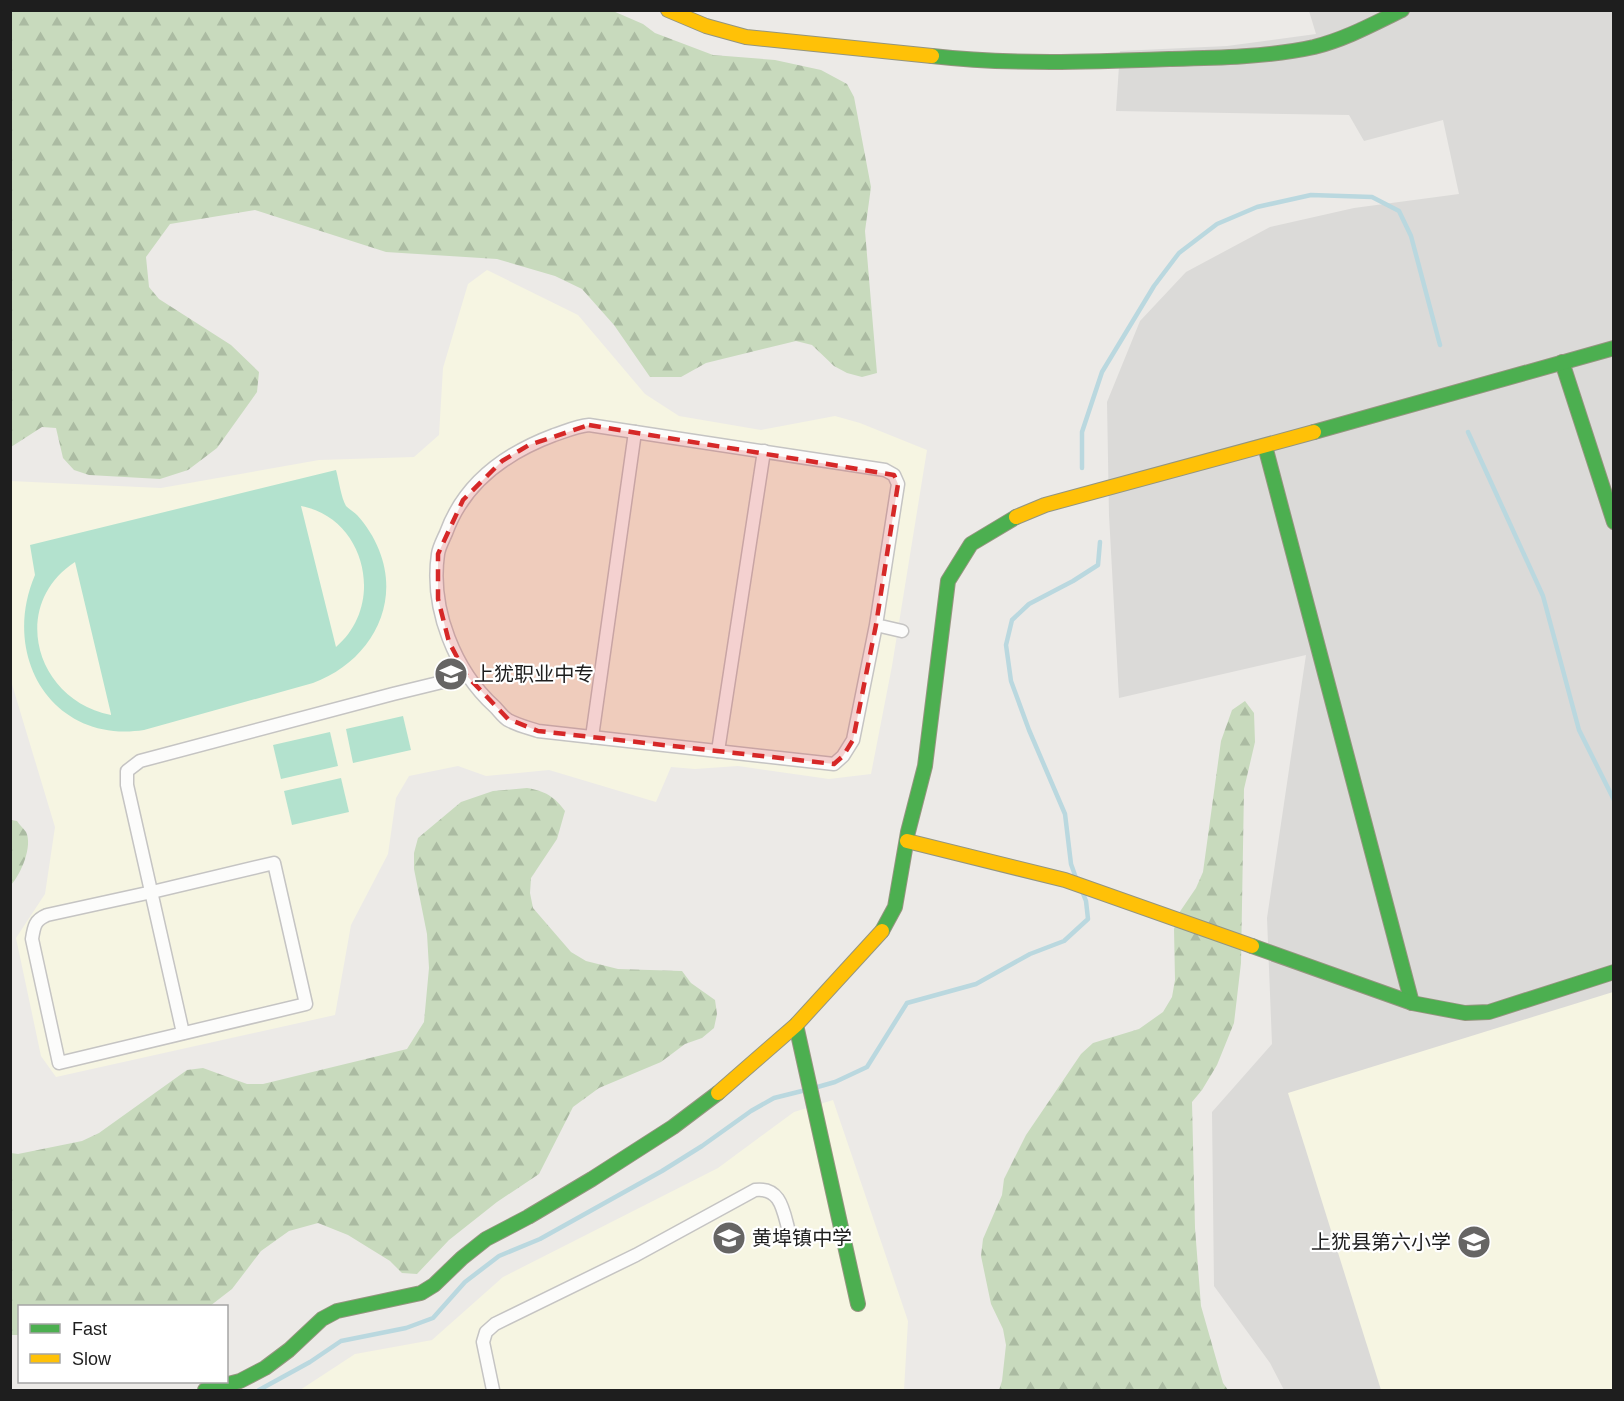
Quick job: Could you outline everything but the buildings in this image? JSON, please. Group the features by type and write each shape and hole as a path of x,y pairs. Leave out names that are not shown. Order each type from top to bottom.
{"street":[{"path":"668,10 706,26 746,37 948,58 1067,62 1234,57 1313,47 1350,36 1402,10"},
{"path":"205,1390 240,1381 265,1368 289,1350 322,1319 337,1311 421,1293 434,1285 462,1257 486,1239 528,1218 673,1127 713,1097 796,1025 883,929 895,907 907,841 925,766 948,581 971,544 1008,520 1045,505 1614,348"},
{"path":"1562,363 1614,522"},
{"path":"589,425 764,451 885,470 894,475 898,484 876,625 853,740 843,756 834,764 538,731 508,719 487,700 467,676 449,642 438,599 438,554 449,522 463,500 485,474 502,461 529,445 579,426 589,425"},
{"path":"592,737 635,432"},
{"path":"1265,446 1412,1003"},
{"path":"718,751 764,451"},
{"path":"876,625 902,632"},
{"path":"183,1033 127,785 127,771 140,761 467,676"},
{"path":"907,841 1065,880 1412,1003 1465,1013 1490,1011 1614,972"},
{"path":"274,863 306,1004 183,1033 59,1063 32,939 34,924 39,918 47,915 274,863"},
{"path":"796,1025 858,1304"},
{"path":"493,1390 483,1342 486,1332 495,1324 636,1256 755,1190 763,1189 777,1196 782,1204 788,1228"}],"highlighted area":[{"path":"589,425 894,475 898,484 876,625 853,740 843,756 834,764 538,731 508,719 467,676 449,642 438,599 438,554 463,500 502,461 529,445"}],"shaded area":[{"path":"1309,11 1613,11 1613,1390 1284,1390 1270,1363 1214,1286 1212,1112 1272,1044 1267,918 1306,655 1119,698 1109,515 1107,402 1140,321 1186,272 1270,227 1354,208 1459,194 1443,120 1364,141 1349,115 1116,111 1120,51 1227,46 1316,34"},
{"name":"上犹职业中专","path":"487,270 578,315 645,394 679,416 761,430 835,416 860,423 927,450 892,666 871,774 829,779 738,766 695,769 671,767 656,802 549,770 486,776 458,766 409,776 396,798 388,854 351,925 335,1015 56,1077 41,1056 16,938 45,894 55,827 11,681 10,481 161,488 319,460 414,457 439,435 443,368 468,284"},
{"name":"上犹县第六小学","path":"1613,992 1613,1390 1381,1390 1288,1093"},
{"name":"黄埠镇中学","path":"833,1100 908,1321 904,1390 300,1390 355,1354 432,1340 503,1277 718,1168 794,1112"}],"green space":[{"path":"11,10 613,11 643,24 655,33 713,55 775,60 821,70 847,84 854,97 871,187 865,231 877,373 862,377 847,373 834,366 812,345 796,341 706,363 681,377 650,377 614,325 582,289 555,276 497,259 386,252 255,210 170,224 146,257 149,287 159,299 231,345 259,372 257,392 217,448 188,470 160,479 89,475 74,470 63,458 56,428 42,427 11,447"},
{"path":"336,470 346,506 364,523 379,550 385,571 386,592 383,612 364,647 350,662 333,674 313,683 144,730 112,731 84,723 60,709 42,689 30,664 24,636 26,606 35,575 30,545","holes":["301,506 323,514 341,527 354,545 362,565 364,587 361,609 352,629 336,647","75,562 111,714 111,715 85,706 64,691 49,671 40,649 37,625 42,602 54,580"]},
{"path":"1245,701 1254,713 1255,742 1244,789 1241,963 1234,1023 1217,1065 1192,1102 1195,1228 1201,1306 1223,1383 1228,1390 999,1390 1006,1345 1003,1329 991,1304 981,1256 983,1239 1002,1195 1004,1179 1026,1135 1081,1054 1093,1043 1139,1029 1163,1012 1172,997 1175,980 1174,929 1179,913 1196,888 1203,872 1221,741 1232,710"},
{"path":"403,716 411,750 353,763 346,729"},
{"path":"330,732 338,766 281,779 273,745"},
{"path":"341,778 349,812 292,825 284,791"},
{"path":"527,788 539,791 557,801 565,811 557,839 531,878 530,893 533,908 571,952 586,961 618,969 682,971 691,983 715,1000 717,1014 714,1028 702,1038 685,1044 661,1062 599,1088 573,1107 539,1174 497,1202 449,1240 417,1274 402,1273 390,1261 348,1235 318,1223 289,1231 261,1251 232,1289 211,1305 18,1305 18,1335 11,1335 11,1153 18,1154 82,1141 99,1133 187,1070 203,1068 247,1084 263,1084 407,1049 424,1022 429,968 427,934 414,869 414,853 418,838 461,802 493,791"},
{"path":"11,820 17,821 26,832 28,845 22,867 11,885"}],"waterway":[{"path":"1082,468 1082,432 1102,372 1154,286 1179,253 1217,224 1257,207 1311,195 1372,197 1399,211 1411,236 1440,345"},
{"path":"1468,432 1543,596 1579,730 1614,800"},
{"path":"1076,878 1071,864 1065,814 1011,681 1006,645 1012,620 1029,604 1098,565 1100,542"},
{"path":"814,1088 835,1082 867,1067 907,1003 976,984 1030,954 1064,941 1088,919 1086,901 1082,891"},
{"path":"259,1390 310,1362 341,1341 406,1328 433,1318 465,1282 499,1256 540,1239 662,1171 774,1098 806,1090"}],"traffic: fast":[{"path":"932,56 991,61 1050,62 1260,55 1326,44 1402,10"},
{"path":"1314,432 1614,348"},
{"path":"1562,362 1614,522"},
{"path":"1265,446 1412,1003"},
{"path":"882,931 895,907 908,832 925,766 948,581 971,544 1016,517"},
{"path":"1252,946 1412,1003 1465,1013 1489,1012 1614,972"},
{"path":"796,1025 858,1304"},
{"path":"205,1390 240,1381 265,1368 289,1350 322,1319 337,1311 421,1293 434,1285 486,1239 592,1179 673,1127 718,1093"}],"traffic: slow":[{"path":"668,10 706,26 746,37 932,56"},
{"path":"1016,517 1045,505 1314,432"},
{"path":"907,841 1065,880 1252,946"},
{"path":"718,1093 796,1025 882,931"}],"place":[{"name":"上犹职业中专","path":"451,674"},
{"name":"黄埠镇中学","path":"729,1238"},
{"name":"上犹县第六小学","path":"1474,1242"}]}
